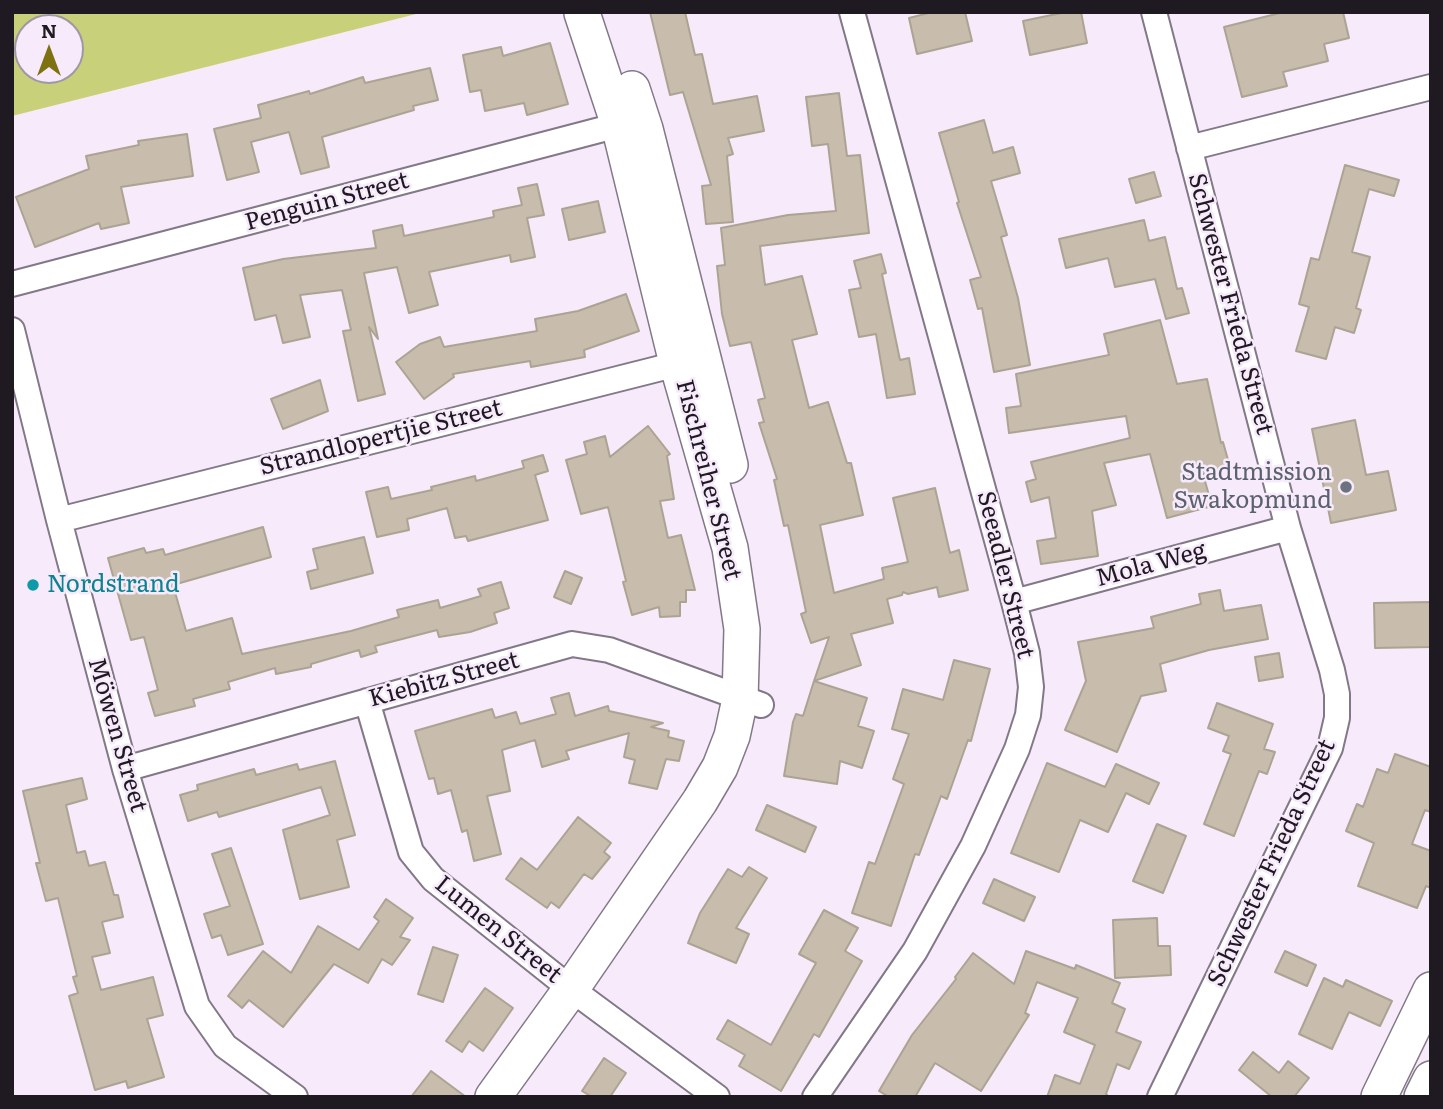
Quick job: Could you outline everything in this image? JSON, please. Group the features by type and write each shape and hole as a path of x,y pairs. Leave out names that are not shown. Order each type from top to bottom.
{"street":[{"name":"Fischreiher Street","path":"582,12 630,122"},
{"name":"Fischreiher Street","path":"523,1097 581,995 700,802 720,767 750,702 730,548 690,361 630,122 607,12"},
{"name":"Seeadler Street","path":"815,1097 915,951 973,846 1017,749 1028,716 1031,687 1027,653 1014,602 852,12"},
{"name":"Schwester Frieda Street","path":"1154,12 1289,528 1337,694 1337,718 1330,748 1160,1097"},
{"path":"1189,148 1431,87"},
{"name":"Penguin Street","path":"12,284 630,122"},
{"name":"Möwen Street","path":"12,330 125,769 197,1006 225,1046 295,1097"},
{"name":"Strandlopertjie Street","path":"59,520 690,361"},
{"name":"Mola Weg","path":"1014,602 1289,528"},
{"name":"Kiebitz Street","path":"125,769 572,644 609,650 750,702"},
{"name":"Lumen Street","path":"367,701 411,852 433,879 581,995 718,1097"},
{"path":"1379,1097 1431,990"},
{"name":"Fischreiher Street","path":"493,1097 581,995"},
{"path":"1422,1097 1431,1079"}],"green space":[{"path":"12,12 424,12 12,116"}],"building":[{"path":"650,12 685,12 695,55 702,54 713,104 757,96 764,131 728,138 733,154 727,156 733,222 706,224 702,186 711,185 683,92 670,95"},
{"path":"933,12 965,12 972,41 917,54 909,18"},
{"path":"1066,12 1081,12 1087,43 1030,55 1023,21"},
{"path":"1284,12 1343,12 1349,38 1324,44 1328,61 1283,72 1287,86 1242,97 1224,27"},
{"path":"550,43 568,104 527,115 524,103 485,111 481,90 470,92 463,55 501,47 503,56"},
{"path":"430,68 438,100 413,106 414,110 322,137 329,167 301,174 289,132 251,142 259,172 227,180 214,129 261,118 258,105 309,91 310,94 363,77 365,83"},
{"path":"839,93 847,156 860,155 869,233 760,246 765,285 802,276 817,334 792,340 809,408 828,402 847,463 851,463 863,515 820,525 834,593 884,579 882,568 908,562 893,498 935,488 950,553 959,550 968,590 939,597 937,587 908,594 903,592 902,595 887,599 893,623 851,634 861,665 814,681 829,637 811,643 801,614 806,612 788,525 784,526 774,480 777,479 759,423 764,422 758,400 765,398 751,342 730,346 722,314 717,266 725,265 721,228 788,215 836,211 828,144 812,146 806,97"},
{"path":"984,120 993,153 1013,147 1020,173 991,181 1007,235 1001,237 1018,298 1030,365 994,372 982,308 978,309 970,280 981,277 957,203 959,202 939,133"},
{"path":"187,134 193,176 121,187 129,223 101,229 99,223 35,247 16,197 89,169 86,156 139,145 138,141"},
{"path":"1345,165 1399,180 1394,196 1369,189 1352,252 1370,257 1356,308 1361,310 1354,333 1335,327 1326,359 1296,351 1309,307 1299,304 1311,258 1319,260"},
{"path":"1154,172 1161,196 1136,203 1129,179"},
{"path":"537,184 544,215 527,218 535,257 511,262 510,255 429,272 438,305 409,313 397,267 364,273 378,339 369,327 385,394 358,401 343,331 351,330 342,290 300,295 310,337 283,343 276,315 255,320 243,268 283,259 376,248 373,231 402,225 404,236 494,217 493,211 522,205 518,188"},
{"path":"598,201 605,232 569,240 562,209"},
{"path":"1144,220 1149,241 1165,237 1177,289 1182,288 1189,313 1166,319 1155,279 1115,287 1108,258 1066,268 1059,239"},
{"path":"881,254 886,273 882,274 900,360 909,358 915,394 887,398 876,334 859,337 849,290 861,288 854,261"},
{"path":"626,294 639,331 584,350 585,357 531,367 530,361 453,374 454,377 424,399 396,362 420,344 440,337 444,347 537,331 535,319 578,311"},
{"path":"1160,320 1177,384 1207,379 1221,443 1223,442 1230,467 1203,474 1212,506 1167,518 1150,454 1104,463 1116,505 1092,511 1098,556 1041,564 1037,541 1056,538 1049,497 1031,502 1026,482 1036,479 1031,462 1130,438 1126,416 1009,433 1006,408 1021,406 1016,374 1109,355 1104,334"},
{"path":"320,380 328,411 283,429 271,399"},
{"path":"1355,420 1366,475 1388,471 1396,510 1331,523 1312,429"},
{"path":"648,426 670,454 667,456 674,499 660,501 668,538 681,535 695,590 686,590 686,602 680,602 680,616 660,617 659,607 632,615 608,507 581,514 566,460 587,454 584,442 605,436 610,457"},
{"path":"543,455 548,471 535,475 548,520 468,541 466,536 455,538 447,508 407,519 409,530 377,537 366,492 388,487 391,499 432,490 431,487 475,476 476,481 524,468 522,461"},
{"path":"263,527 271,557 173,585 186,631 232,618 242,654 351,631 399,617 397,610 438,600 440,608 481,596 478,589 501,582 509,608 494,613 497,623 470,632 439,637 437,630 375,646 377,652 361,657 359,650 311,664 311,667 276,674 275,668 228,682 230,689 193,699 195,706 155,716 148,693 158,690 144,637 131,640 108,558 144,548 146,553 163,549 165,555"},
{"path":"364,537 373,573 311,589 307,572 318,569 313,549"},
{"path":"565,571 582,578 571,604 554,597"},
{"path":"1220,590 1224,611 1261,605 1268,639 1209,650 1160,664 1166,691 1141,696 1117,752 1065,730 1086,681 1078,642 1154,628 1151,617 1201,604 1199,594"},
{"path":"1431,602 1431,647 1375,648 1374,603"},
{"path":"1279,653 1283,677 1259,681 1255,657"},
{"path":"954,660 990,669 971,741 968,740 947,799 941,796 919,855 915,854 891,926 852,913 869,862 875,864 904,784 893,779 909,734 892,729 903,689 943,700"},
{"path":"814,681 867,698 858,726 874,731 862,768 840,761 837,784 784,776 793,722 796,714 803,716"},
{"path":"569,693 575,716 608,706 609,711 663,723 651,727 669,731 668,737 684,741 679,761 666,759 657,789 629,783 635,760 624,757 629,733 566,751 569,759 542,767 535,740 502,750 510,791 487,796 501,854 474,861 467,830 462,832 451,790 438,794 434,778 429,779 415,731 492,709 495,718 516,712 520,724 556,714 551,698"},
{"path":"1217,703 1273,724 1264,749 1275,752 1267,774 1259,771 1234,836 1204,824 1231,754 1223,751 1229,736 1208,728"},
{"path":"1395,754 1431,767 1431,812 1425,810 1412,844 1431,851 1431,888 1426,886 1417,908 1358,886 1374,843 1346,831 1357,804 1363,807 1377,769 1388,773"},
{"path":"335,761 355,835 337,840 349,887 300,899 283,830 330,815 321,787 219,817 217,812 188,821 180,795 198,790 197,785 254,769 256,775 297,764 299,770"},
{"path":"1047,763 1105,787 1116,764 1159,783 1149,804 1126,793 1108,832 1080,820 1059,872 1011,853"},
{"path":"82,778 87,799 66,805 77,853 85,851 89,866 105,862 123,917 102,922 110,953 92,957 101,990 153,977 163,1015 147,1019 164,1077 128,1088 126,1081 95,1090 69,996 78,993 73,977 77,976 58,898 46,901 23,791"},
{"path":"767,805 816,827 805,852 756,830"},
{"path":"578,817 611,843 604,852 610,857 592,879 584,874 559,908 551,902 547,908 506,879 521,858 537,870"},
{"path":"1157,824 1186,836 1163,893 1133,881"},
{"path":"231,848 263,944 228,955 221,935 212,938 204,914 230,906 212,854"},
{"path":"749,867 767,878 736,928 749,934 736,963 688,943 700,913 728,869 742,877"},
{"path":"994,879 1035,897 1024,921 983,903"},
{"path":"386,899 413,918 400,937 410,940 392,965 382,959 368,983 334,964 283,1027 249,1000 242,1008 228,996 263,951 291,973 318,926 359,950 379,921 374,917"},
{"path":"824,910 858,928 845,951 862,961 819,1037 814,1034 781,1091 739,1066 745,1055 717,1039 728,1020 771,1045 816,963 799,954"},
{"path":"1157,918 1158,946 1170,946 1171,975 1115,978 1113,920"},
{"path":"433,947 458,955 443,1002 418,994"},
{"path":"1026,951 1075,969 1076,965 1120,983 1112,1003 1125,1009 1116,1032 1141,1042 1129,1069 1117,1064 1106,1094 1109,1097 1047,1097 1055,1075 1080,1084 1095,1045 1064,1032 1078,998 1037,982 1025,1013 1029,1015 981,1091 935,1063 915,1097 889,1097 879,1091 912,1035 973,953 1014,984"},
{"path":"1285,951 1316,965 1307,986 1275,972"},
{"path":"1324,978 1343,987 1346,980 1392,1001 1380,1026 1349,1012 1332,1049 1299,1034"},
{"path":"485,988 513,1008 483,1051 469,1041 462,1052 446,1041"},
{"path":"1253,1052 1279,1073 1288,1061 1309,1078 1294,1097 1272,1097 1239,1070"},
{"path":"604,1058 626,1073 610,1097 592,1097 582,1091"},
{"path":"431,1071 466,1097 411,1097"}],"place":[{"name":"Stadtmission Swakopmund","path":"1346,487"},
{"name":"Nordstrand","path":"33,585"}]}
